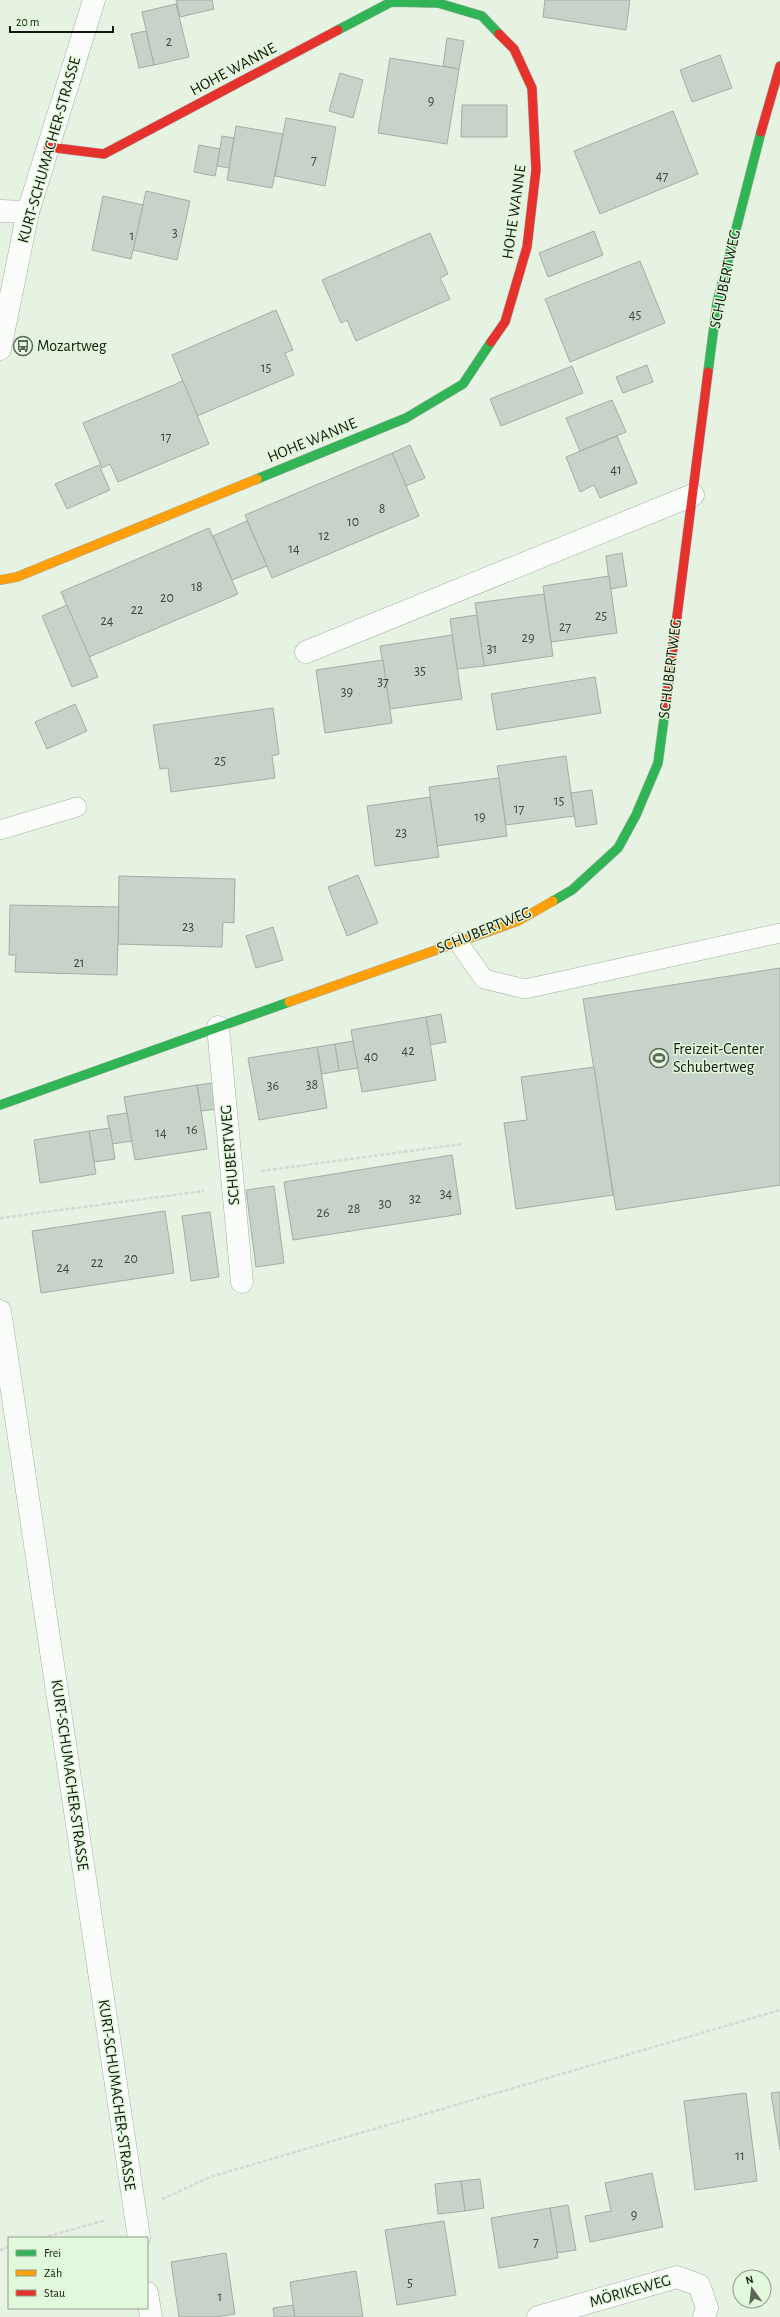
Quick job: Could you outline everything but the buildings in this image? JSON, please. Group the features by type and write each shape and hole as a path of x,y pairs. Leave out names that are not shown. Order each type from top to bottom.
{"street":[{"name":"KURT-SCHUMACHER-STRASSE","path":"0,349 28,212 94,0"},
{"name":"HOHE WANNE","path":"0,580 17,577 406,418 463,384 505,322 527,247 536,170 532,88 514,49 482,16 438,3 391,2 104,154 48,147"},
{"name":"SCHUBERTWEG","path":"0,1105 518,921 572,890 618,848 636,815 658,764 717,303 748,180 780,66"},
{"path":"0,211 28,212"},
{"path":"306,652 693,495"},
{"name":"SCHUBERTWEG","path":"218,1027 242,1282"},
{"name":"KURT-SCHUMACHER-STRASSE","path":"0,1311 139,2237"},
{"name":"MÖRIKEWEG","path":"538,2317 677,2277 699,2285 707,2308 704,2317"},
{"path":"148,2299 151,2317"}],"lane":[{"path":"0,830 77,807"},
{"path":"458,942 484,979 525,989 780,933"}],"path":[{"path":"46,2237 135,2212 210,2177 780,2010"}],"traffic: fast":[{"path":"338,30 391,2 438,3 482,16 499,34"},
{"path":"708,372 717,303 761,132"},
{"path":"257,479 406,418 463,384 491,342"},
{"path":"553,901 572,890 618,848 636,815 658,763 665,711"},
{"path":"0,1105 289,1002"}],"traffic: slow":[{"path":"0,580 17,577 257,479"},
{"path":"289,1002 518,921 553,901"}],"traffic: jam":[{"path":"48,147 104,154 338,30"},
{"path":"491,342 505,322 527,247 536,170 532,88 514,49 499,34"},
{"path":"761,132 780,66"},
{"path":"665,711 708,372"}],"place":[{"name":"Mozartweg","path":"23,346"},
{"name":"Freizeit-Center Schubertweg","path":"659,1058"}]}
